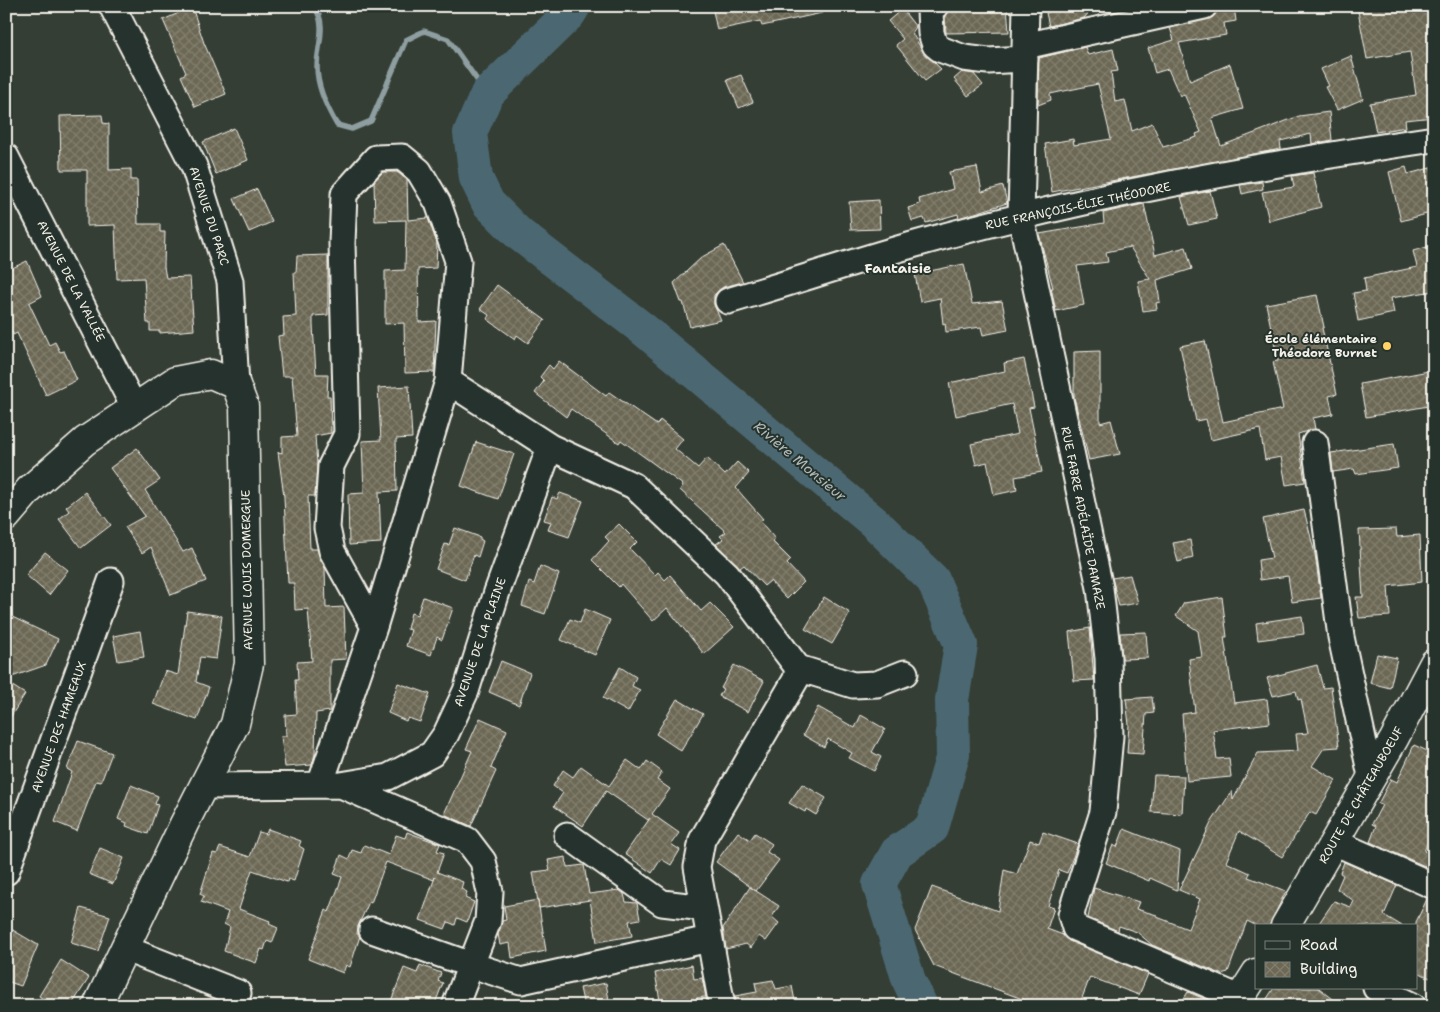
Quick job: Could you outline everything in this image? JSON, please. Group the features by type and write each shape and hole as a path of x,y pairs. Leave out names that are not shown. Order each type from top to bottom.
{"main road":[{"path":"6,517 29,490 85,441 175,381 211,374 236,385"},
{"name":"AVENUE LOUIS DOMERGUE","path":"96,1006 126,949 184,824 235,724 249,664 244,406 236,385"},
{"name":"ROUTE DE CHÂTEAUBOEUF","path":"1286,924 1394,739 1434,663"},
{"path":"1238,1002 1255,975"}],"street":[{"name":"AVENUE DU PARC","path":"112,6 194,166 230,280 236,385"},
{"path":"935,6 930,10 929,15 931,33 937,47 964,58 988,61 1204,6"},
{"name":"RUE FABRE ADÉLAÏDE DAMAZE","path":"1026,6 1021,217 1100,588 1108,658 1110,736 1102,812 1070,915 1075,928 1238,1002"},
{"name":"RUE FRANÇOIS-ÉLIE THÉODORE","path":"728,301 911,245 1021,217 1286,161 1434,139"},
{"name":"AVENUE DE LA VALLÉE","path":"6,157 134,407"},
{"path":"374,627 332,551 327,528 331,466 347,434 342,243 344,194 376,158 402,157 419,171 438,203 458,261 448,381 374,627 330,785 467,840 482,861 490,892 488,921 455,1006"},
{"path":"448,381 550,447 634,486 727,574 798,668 853,685 877,684 905,673"},
{"path":"1315,443 1341,637 1371,776"},
{"name":"AVENUE DE LA PLAINE","path":"204,786 330,785 388,777 432,754 446,734 466,691 497,592 550,447"},
{"name":"AVENUE DES HAMEAUX","path":"6,872 111,581"},
{"path":"722,1006 697,867 702,840 796,679 798,668"},
{"path":"567,835 662,903 704,908"},
{"path":"1334,842 1434,886"},
{"path":"372,930 471,966 521,981 709,939"},
{"path":"126,949 238,993"},
{"path":"1380,990 1413,1006"}],"building":[{"path":"712,6 822,6 822,13 762,26 760,21 717,30"},
{"path":"961,6 1007,6 1009,32 946,33 945,15 949,9 961,8"},
{"path":"1048,6 1095,6 1084,18 1049,26 1046,13 1049,12"},
{"path":"1218,6 1234,6 1236,21 1224,23 1226,35 1179,43 1190,81 1230,64 1243,109 1212,118 1221,146 1299,116 1329,112 1332,140 1312,144 1311,134 1280,141 1281,149 1052,192 1045,144 1073,139 1074,145 1111,139 1098,84 1050,94 1051,100 1038,105 1039,58 1085,47 1088,55 1113,49 1118,71 1111,72 1115,102 1125,100 1132,131 1152,123 1163,147 1197,137 1196,134 1201,132 1184,94 1180,96 1168,69 1155,73 1148,48 1174,40 1170,28 1213,17"},
{"path":"1357,6 1434,6 1434,117 1405,120 1406,127 1376,132 1370,103 1416,95 1410,52 1367,59"},
{"path":"192,7 204,43 226,94 195,107 181,76 186,73 163,20"},
{"path":"902,9 916,27 912,33 922,50 941,69 925,81 896,45 903,39 888,21"},
{"path":"1351,56 1363,99 1337,110 1325,87 1329,86 1321,69"},
{"path":"962,72 974,74 983,85 968,96 954,79"},
{"path":"741,75 753,102 739,108 727,80"},
{"path":"102,115 103,123 109,124 109,170 131,169 131,180 137,180 138,224 160,224 160,232 165,232 164,267 166,278 190,277 194,330 160,333 160,331 150,331 150,323 147,323 144,278 117,279 115,225 87,226 87,170 61,170 60,116"},
{"path":"234,128 248,160 216,174 203,142"},
{"path":"977,167 982,192 1003,186 1007,203 959,218 958,214 926,223 924,218 912,221 908,208 920,204 919,199 953,189 949,172"},
{"path":"1406,167 1408,174 1434,167 1434,212 1401,221 1389,172"},
{"path":"383,172 397,172 407,180 408,220 428,218 437,243 436,268 418,269 419,322 436,321 434,372 405,373 404,323 385,324 385,271 405,270 406,220 375,221 374,181"},
{"path":"1313,173 1321,207 1269,221 1262,192 1294,187 1292,176"},
{"path":"1262,182 1263,189 1242,194 1240,185"},
{"path":"257,189 272,222 249,232 234,199"},
{"path":"1210,191 1217,219 1189,225 1181,197"},
{"path":"879,200 880,229 851,230 849,202"},
{"path":"1144,204 1155,255 1186,247 1192,269 1157,280 1160,302 1156,303 1157,309 1143,311 1138,281 1150,279 1130,247 1106,252 1108,262 1077,266 1084,305 1056,311 1051,288 1053,288 1039,234 1104,223 1103,213"},
{"path":"724,245 743,282 723,287 714,295 714,305 721,320 690,327 683,302 681,302 674,283 702,257"},
{"path":"1434,245 1434,291 1391,298 1394,313 1358,321 1353,293 1366,291 1364,278 1417,267 1413,251"},
{"path":"328,255 328,315 313,316 313,325 316,374 328,374 327,396 330,396 331,433 315,436 317,464 315,496 308,496 310,549 317,549 325,568 326,608 344,607 346,659 330,660 330,711 316,713 315,754 312,765 285,767 281,736 286,736 285,715 297,714 295,680 298,680 297,662 312,661 308,609 295,610 294,583 288,583 284,497 278,452 282,453 282,437 297,436 292,376 282,376 278,336 284,335 283,317 296,316 294,272 296,272 297,256"},
{"path":"27,261 42,296 29,303 49,345 55,342 60,352 64,351 77,380 46,395 17,333 13,335 6,320 6,271"},
{"path":"964,264 972,304 1002,301 1008,330 983,335 981,327 946,332 945,323 943,324 940,298 920,302 915,274"},
{"path":"497,285 545,320 528,343 517,335 515,339 487,319 489,315 480,309"},
{"path":"1317,295 1324,327 1322,328 1337,394 1329,396 1333,414 1313,418 1315,429 1298,434 1305,482 1286,485 1281,457 1265,460 1260,429 1211,440 1206,419 1196,421 1180,346 1205,341 1223,422 1283,409 1273,362 1278,361 1266,304"},
{"path":"1100,351 1100,423 1111,420 1120,454 1089,460 1074,397 1074,352"},
{"path":"1024,359 1034,407 1029,408 1042,472 1015,477 1017,490 994,495 987,462 976,465 971,444 1018,434 1012,404 956,416 949,383 1005,371 1004,363"},
{"path":"559,361 606,396 609,392 657,425 660,420 683,439 675,449 698,468 707,458 725,475 737,462 749,473 736,488 763,519 760,521 775,539 772,541 791,560 787,564 804,582 787,599 770,581 764,586 744,565 740,568 716,544 723,539 720,536 726,532 680,490 683,485 621,440 619,443 571,409 566,417 535,393 544,381 540,377 549,365 553,369"},
{"path":"1434,370 1434,405 1366,417 1360,384"},
{"path":"409,386 412,438 396,439 397,491 379,492 381,543 349,545 348,494 364,493 362,441 381,440 378,388"},
{"path":"476,442 514,454 498,499 461,486"},
{"path":"1394,444 1398,468 1356,474 1354,469 1333,472 1331,453"},
{"path":"137,448 160,480 145,490 183,552 192,548 206,581 171,595 151,547 142,553 125,527 145,516 110,468"},
{"path":"85,492 111,525 81,548 59,519 69,511 66,507"},
{"path":"560,493 583,501 569,537 548,530 551,522 544,520 552,497 557,499"},
{"path":"1304,510 1315,554 1321,598 1292,602 1288,576 1260,580 1258,560 1272,558 1263,519"},
{"path":"619,524 637,542 630,549 655,575 658,572 665,580 670,575 701,611 710,603 734,627 704,654 667,608 653,621 621,584 619,587 592,560 609,541 605,537"},
{"path":"455,528 480,537 483,541 478,557 474,555 465,580 436,569 445,544 449,545"},
{"path":"1396,529 1397,537 1420,535 1422,582 1388,586 1390,616 1359,618 1356,597 1363,597 1359,530"},
{"path":"1190,540 1193,558 1178,562 1173,543"},
{"path":"45,552 68,570 49,595 26,575"},
{"path":"540,566 559,574 545,614 522,606 529,582 534,584"},
{"path":"1130,575 1138,603 1119,606 1112,578"},
{"path":"423,597 453,608 442,640 437,637 431,655 406,646 411,630 407,629 411,613 417,615"},
{"path":"824,597 850,613 832,644 805,629"},
{"path":"1222,597 1227,637 1224,637 1234,703 1267,699 1270,723 1213,730 1217,759 1229,758 1231,777 1187,781 1182,714 1195,712 1189,659 1202,657 1198,631 1176,616 1184,603"},
{"path":"585,609 610,620 595,655 561,640 570,619 580,623"},
{"path":"187,611 222,616 216,659 200,657 196,682 209,687 197,720 153,704 165,671 178,675"},
{"path":"6,614 58,639 46,665 6,679"},
{"path":"1302,616 1304,634 1258,640 1256,623"},
{"path":"1090,628 1094,680 1074,681 1069,632"},
{"path":"140,631 144,657 118,661 113,636"},
{"path":"1146,632 1148,658 1122,659 1120,633"},
{"path":"1377,654 1397,658 1390,688 1370,683"},
{"path":"501,661 530,673 519,705 489,692"},
{"path":"734,665 764,681 748,712 719,696 723,689 721,688"},
{"path":"1317,665 1323,688 1331,687 1339,747 1324,748 1312,766 1336,780 1316,815 1310,812 1282,857 1239,831 1226,862 1250,873 1248,877 1286,891 1270,924 1255,925 1247,921 1228,972 1221,974 1152,945 1137,932 1119,926 1118,931 1088,918 1094,888 1139,902 1136,909 1157,915 1157,917 1188,929 1200,899 1179,890 1211,823 1232,791 1233,800 1258,753 1298,751 1296,734 1308,733 1301,699 1298,700 1296,691 1273,696 1267,678"},
{"path":"620,667 636,677 632,686 640,690 628,712 603,698"},
{"path":"6,682 25,694 6,724"},
{"path":"398,683 430,694 420,722 408,718 406,721 388,713"},
{"path":"1152,697 1154,713 1146,714 1143,754 1127,753 1129,725 1126,699"},
{"path":"677,699 703,714 681,751 656,734"},
{"path":"818,707 855,728 861,715 885,729 872,752 881,757 874,771 849,758 852,753 828,739 824,747 803,735"},
{"path":"480,718 507,730 491,768 496,771 471,826 444,814 472,751 466,749"},
{"path":"78,741 112,753 101,782 96,781 77,831 55,822 72,772 67,769"},
{"path":"1414,745 1434,754 1434,829 1424,851 1434,856 1434,870 1370,842 1376,826 1372,824 1382,805 1378,804 1391,779 1397,782"},
{"path":"627,760 641,770 647,761 662,772 657,780 670,789 652,814 679,833 671,844 680,850 671,865 661,859 652,873 625,854 650,818 648,820 606,791 583,826 554,806 563,793 553,786 563,770 573,777 581,766 609,786"},
{"path":"1154,775 1184,776 1182,814 1151,812"},
{"path":"802,784 826,798 816,815 806,809 805,812 789,803"},
{"path":"131,785 158,796 155,804 158,805 148,834 126,826 127,823 118,819"},
{"path":"268,829 301,841 299,846 304,849 294,881 288,879 287,882 252,870 239,909 270,921 269,924 278,928 272,943 267,941 264,950 261,949 256,963 224,951 230,927 224,924 228,912 201,902 204,896 200,894 213,853 217,854 220,847 250,857 259,832 266,834"},
{"path":"1124,829 1180,851 1177,890 1150,878 1149,881 1106,863 1113,845 1117,847"},
{"path":"407,832 440,844 437,851 444,853 437,872 463,882 461,889 467,892 465,898 474,902 467,922 457,918 455,925 448,922 445,929 420,920 434,880 386,862 371,903 369,902 358,926 357,934 360,936 350,967 346,965 343,973 308,959 326,910 329,912 342,877 334,874 341,855 349,859 352,850 361,853 364,845 389,855 396,835 405,838"},
{"path":"738,832 750,840 755,833 772,844 767,852 779,860 756,891 716,862"},
{"path":"1043,832 1078,844 1067,873 1059,870 1048,906 1054,908 1047,929 1063,935 1069,941 1148,974 1139,995 1090,977 1079,1006 1041,1006 934,966 915,930 932,887 998,911 1004,870 1017,874 1030,840 1039,843"},
{"path":"100,848 124,858 113,884 89,874"},
{"path":"566,857 567,867 584,865 589,894 619,890 624,894 626,902 637,903 640,919 629,921 632,936 597,942 590,900 539,908 533,872 550,870 548,860"},
{"path":"1344,862 1397,885 1384,915 1399,924 1318,924 1334,901 1351,907 1354,901 1337,889 1343,875 1340,873"},
{"path":"750,887 779,906 772,917 779,923 766,941 759,936 751,948 746,944 726,949 723,928"},
{"path":"1427,899 1434,900 1434,980 1418,972 1418,924 1416,922"},
{"path":"538,900 546,951 512,958 510,943 500,945 498,934 502,921 506,920 504,906"},
{"path":"81,908 110,916 98,951 71,943"},
{"path":"6,926 38,945 21,986 6,981"},
{"path":"61,960 89,978 71,1006 53,1006 39,996"},
{"path":"420,965 441,973 438,981 443,983 434,1006 389,1006 404,968 417,973"},
{"path":"692,965 694,979 702,978 706,997 697,998 699,1006 661,1006 655,973"},
{"path":"773,980 776,989 792,986 796,1006 736,1006 735,996 757,992 755,983"},
{"path":"606,983 610,1006 584,1006 580,988"},
{"path":"1273,990 1322,990 1342,1006 1262,1006"},
{"path":"1188,992 1219,1005 1219,1006 1179,1006"}],"waterway":[{"path":"314,6 318,13 321,28 317,75 326,104 337,125 352,129 371,121 406,40 424,31 448,39 487,94"},
{"name":"Rivière Monsieur","path":"574,6 569,14 487,94 470,133 476,178 488,203 519,234 643,329 876,524 933,580 961,645 952,700 953,755 932,828 897,852 879,884 909,981 921,1006"}],"place":[{"name":"École élémentaire Théodore Burnet","path":"1387,346"}],"district":[{"name":"Fantaisie","path":"898,268"}]}
